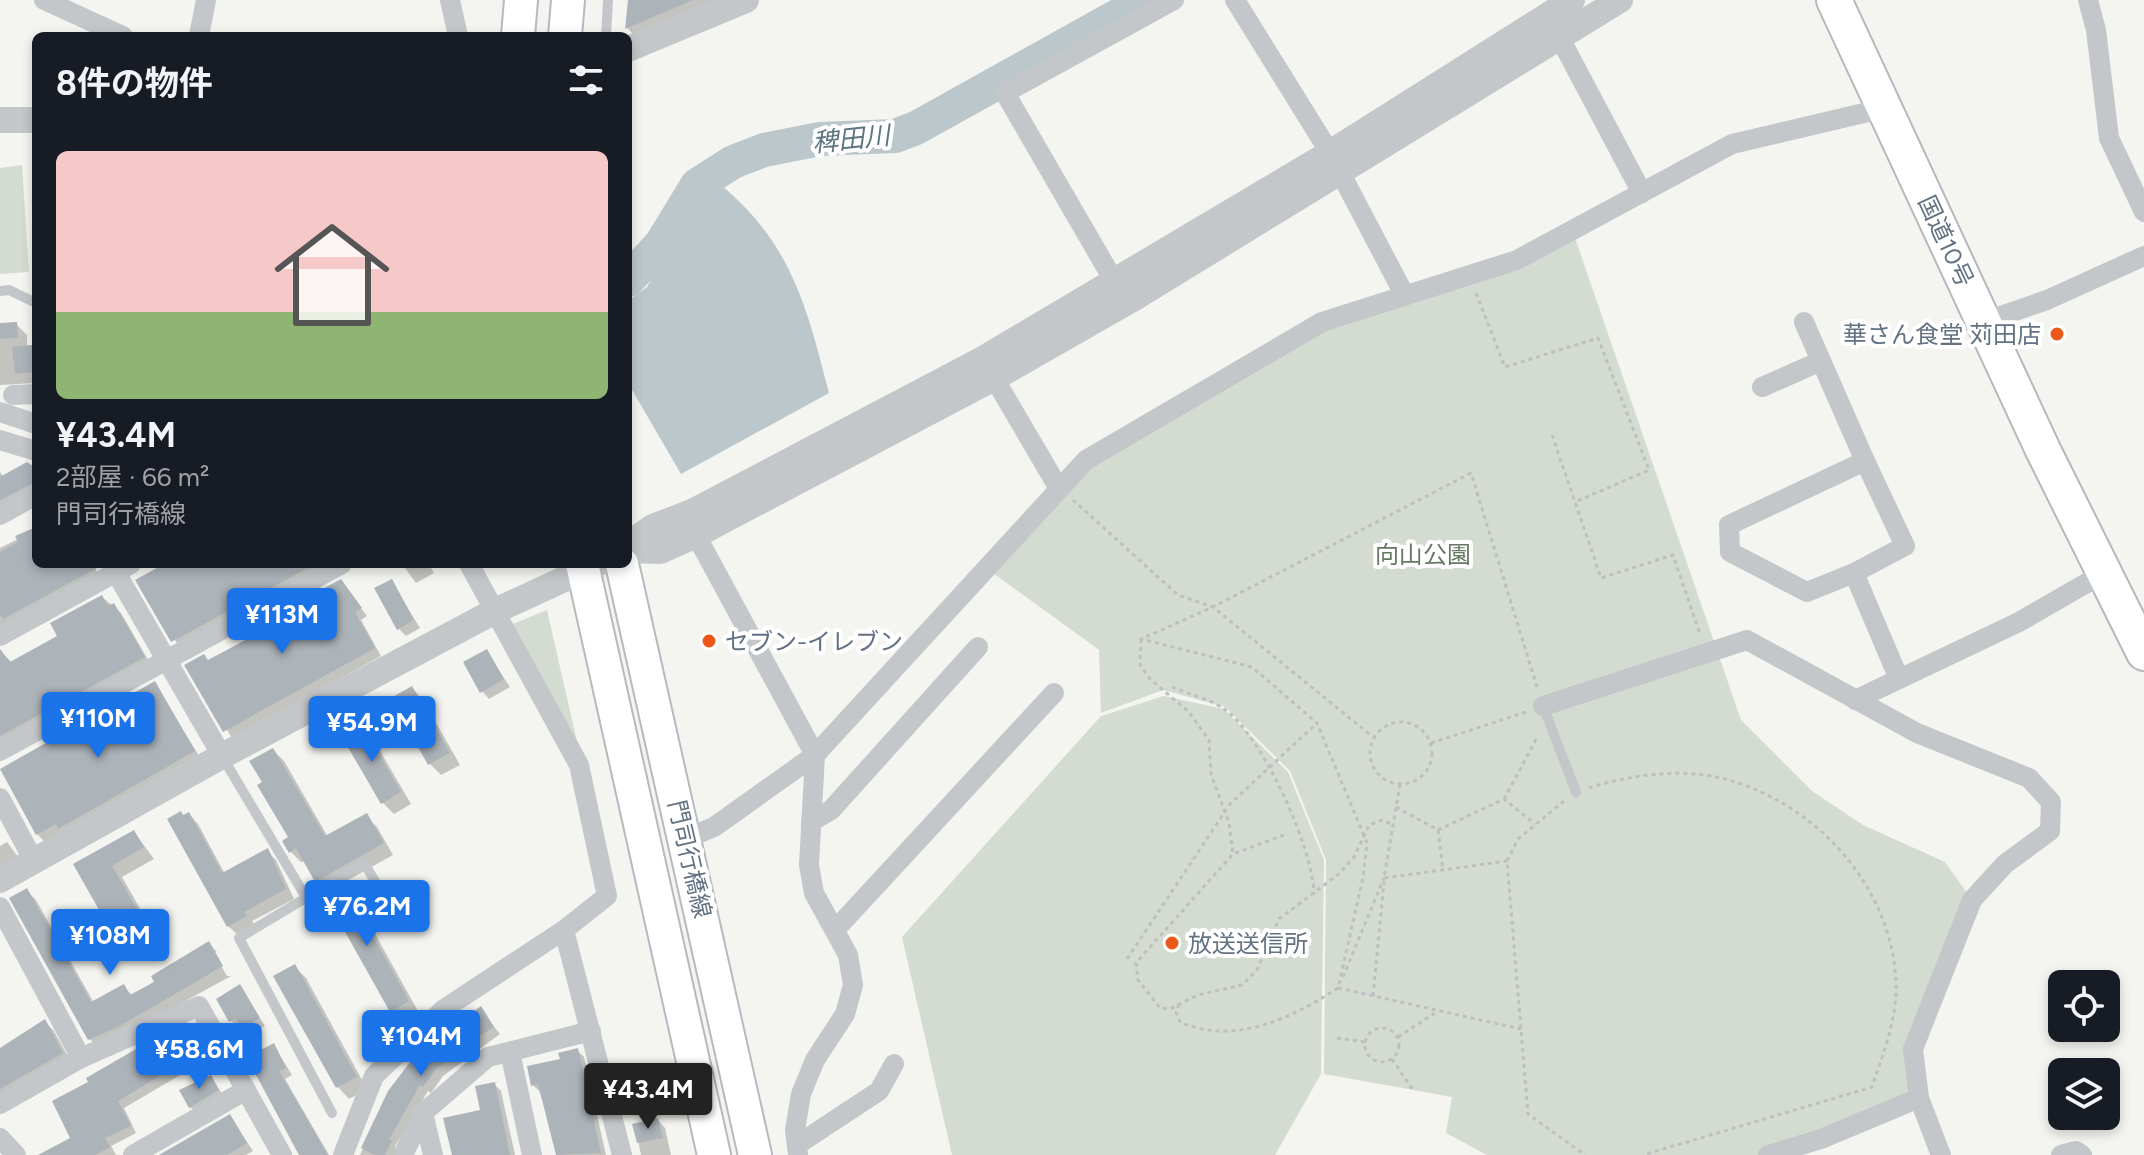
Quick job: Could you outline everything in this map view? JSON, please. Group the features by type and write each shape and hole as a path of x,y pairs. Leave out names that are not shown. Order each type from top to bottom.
{"highway":[{"name":"国道10号","path":"1834,0 1885,108 2144,615"},
{"name":"国道10号","path":"1856,0 2104,573 2144,651"}],"main road":[{"path":"518,32 521,0"},
{"path":"565,32 568,0"},
{"name":"門司行橋線","path":"587,568 714,1155"},
{"name":"門司行橋線","path":"623,568 755,1155"}],"street":[{"path":"44,0 114,32"},
{"path":"200,32 206,0"},
{"path":"450,0 457,32"},
{"path":"632,47 746,0"},
{"path":"1114,281 1005,93 1174,0"},
{"path":"1235,0 1334,162 1404,294"},
{"path":"1552,25 1572,0"},
{"path":"632,550 660,551 694,523 989,368 1136,297 1334,162 1552,25 1620,0"},
{"path":"2088,0 2096,30 2109,138 2144,212"},
{"path":"1552,25 1642,193"},
{"path":"685,839 714,827 815,755 1086,460 1322,322 1517,260 1732,144 1885,108"},
{"path":"0,120 32,120"},
{"path":"989,368 1114,281 1334,162"},
{"path":"1994,318 2047,300 2144,256"},
{"path":"1804,322 1905,546 1854,573 1807,592 1730,552 1729,525 1865,461"},
{"path":"1762,387 1821,361"},
{"path":"989,368 1058,487"},
{"path":"13,395 32,394"},
{"path":"0,412 32,423"},
{"path":"0,440 32,450"},
{"path":"0,515 32,497"},
{"path":"632,541 653,527 694,523"},
{"path":"694,523 815,755 809,865 814,893 848,955 853,985 845,1014 815,1060 801,1094 795,1130 797,1150"},
{"path":"0,636 117,568"},
{"path":"120,568 167,661 222,756"},
{"path":"0,751 335,568"},
{"path":"343,1155 374,1076 444,1009 564,930 607,896 579,765 471,568"},
{"path":"0,880 222,756 495,611 585,568"},
{"path":"1854,573 1899,679"},
{"path":"1855,700 2019,622 2104,573"},
{"path":"1545,713 1747,640 1917,733 2029,778 2051,802 2050,831 2005,864 1972,900 1913,1049 1919,1098 1941,1155"},
{"path":"811,822 831,810 978,647"},
{"path":"835,930 1054,693"},
{"path":"0,798 34,861"},
{"path":"0,907 81,1058"},
{"path":"564,930 622,1155"},
{"path":"0,1104 81,1058 199,1006 282,1155"},
{"path":"403,1155 423,1113 488,1057 591,1031"},
{"path":"510,1052 532,1155"},
{"path":"797,1150 879,1091 894,1064"},
{"path":"133,1155 246,1090"},
{"path":"1768,1155 1832,1134 1919,1098"},
{"path":"423,1113 433,1155"},
{"path":"1832,1134 1839,1155"},
{"path":"0,1138 16,1155"},
{"path":"2061,1155 2076,1151 2082,1155"}],"lane":[{"path":"606,32 608,0"},
{"path":"0,291 9,290 32,301"},
{"path":"1545,713 1576,792"},
{"path":"222,756 323,926"},
{"path":"332,1113 239,938 364,863 385,898"}],"path":[{"path":"1469,276 1505,367 1598,338 1649,470 1575,502"},
{"path":"1552,435 1601,578 1673,555 1707,653"},
{"path":"1141,639 1213,607 1471,473 1545,713 1504,799 1438,830"},
{"path":"1058,487 1178,595 1213,607 1373,737"},
{"path":"1141,639 1252,667 1317,723 1367,843 1363,878 1338,988"},
{"path":"1141,639 1140,665 1150,679 1189,712 1209,740 1211,774 1229,823 1233,854"},
{"path":"1172,687 1224,709 1271,765 1303,845 1314,878 1314,894"},
{"path":"1431,743 1545,713"},
{"path":"1400,721 1419,727 1431,743 1431,762 1426,772 1410,783 1389,782 1373,768 1369,758 1373,737 1390,723 1400,721"},
{"path":"1127,959 1230,804 1317,723"},
{"path":"1585,1155 1528,1114 1507,861 1518,839 1576,792 1614,780 1662,774 1719,777 1771,795 1819,829 1859,871 1886,922 1896,982 1891,1028 1872,1087 1643,1155"},
{"path":"1373,996 1384,878 1400,784"},
{"path":"1504,799 1535,824"},
{"path":"1395,807 1438,830"},
{"path":"1284,835 1233,854 1136,963 1138,980 1160,1008 1170,1009 1198,995 1242,985 1257,970 1279,919 1314,894 1354,857 1369,825 1382,820 1392,824"},
{"path":"1438,830 1443,870"},
{"path":"1384,878 1507,861"},
{"path":"1179,1004 1176,1012 1180,1022 1198,1030 1226,1031 1282,1021 1338,988 1384,878"},
{"path":"1338,988 1521,1029"},
{"path":"1398,1037 1439,1011"},
{"path":"1381,1027 1392,1030 1398,1037 1399,1050 1392,1059 1381,1062 1371,1058 1365,1042 1371,1032 1381,1027"},
{"path":"1337,1038 1365,1042"},
{"path":"1392,1059 1413,1090"}],"green space":[{"path":"22,165 29,272 0,274 0,168"},
{"name":"向山公園","path":"1573,232 1741,720 1812,791 1863,825 1945,862 1972,900 1913,1049 1919,1098 1768,1155 1487,1155 1446,1133 1452,1097 1324,1074 1326,860 1290,771 1225,707 1163,690 1101,713 1099,650 986,568 1058,487 1322,322"},
{"path":"547,610 578,746 508,626"},
{"path":"1164,696 1224,709 1288,772 1324,860 1321,1074 1275,1155 952,1155 902,937 1101,716"}],"shaded area":[{"path":"721,185 765,230 781,254 804,305 829,393 681,474 632,390 632,298 647,287 696,201"}],"building":[{"path":"628,0 693,0 625,29"},
{"path":"17,322 18,338 0,339 0,323"},
{"path":"32,345 32,372 15,374 12,347"},
{"path":"27,462 32,465 32,484 0,500 0,477"},
{"path":"32,529 32,568 97,568 3,619 0,614 0,552 18,542 15,536"},
{"path":"157,568 308,568 171,642 135,580"},
{"path":"341,579 362,608 355,612 375,648 223,732 184,665 204,654 208,660 253,636 250,629"},
{"path":"392,579 414,620 397,630 374,588"},
{"path":"102,595 108,606 114,603 145,657 0,736 0,649 10,662 57,636 50,623"},
{"path":"487,649 504,679 480,693 463,662"},
{"path":"155,681 195,751 58,829 56,824 36,835 0,769"},
{"path":"412,686 450,753 428,765 391,698"},
{"path":"362,725 401,792 381,804 342,737"},
{"path":"273,748 325,836 367,813 384,843 315,882 296,848 289,853 282,841 288,837 257,785 262,782 249,761"},
{"path":"181,811 183,815 189,812 222,873 268,848 286,889 244,912 247,916 227,927 167,819"},
{"path":"134,830 144,847 112,866 144,921 115,938 73,864"},
{"path":"344,884 409,1001 390,1012 325,896"},
{"path":"27,888 91,1002 124,984 130,995 154,982 151,976 209,941 223,966 118,1027 88,1040 9,898"},
{"path":"295,964 357,1077 336,1088 273,976"},
{"path":"240,984 260,1018 242,1028 236,1018 229,1022 216,999"},
{"path":"481,1006 494,1027 462,1047 464,1049 436,1069 423,1087 420,1085 389,1139 392,1140 385,1155 374,1155 361,1148 388,1091 417,1053"},
{"path":"45,1019 63,1053 0,1089 0,1048"},
{"path":"183,1027 198,1053 118,1101 131,1126 105,1138 110,1147 95,1155 38,1155 70,1138 52,1101 88,1082 86,1078 143,1045"},
{"path":"274,1043 286,1068 279,1071 328,1155 299,1155 249,1062 249,1056"},
{"path":"578,1048 601,1153 556,1155 538,1084 531,1086 527,1066 560,1059 558,1053"},
{"path":"211,1075 219,1090 189,1108 179,1090"},
{"path":"495,1082 510,1155 452,1155 443,1118 480,1110 475,1086"},
{"path":"230,1114 247,1143 227,1155 159,1155"},
{"path":"658,1118 663,1138 637,1143 632,1124"}],"waterway":[{"name":"稗田川","path":"632,276 661,244 697,185 733,162 764,150 820,139 895,136 916,128 1146,0"}],"place":[{"name":"華さん食堂 苅田店","path":"2057,334"},
{"name":"セブン-イレブン","path":"709,641"},
{"name":"放送送信所","path":"1172,943"}]}
